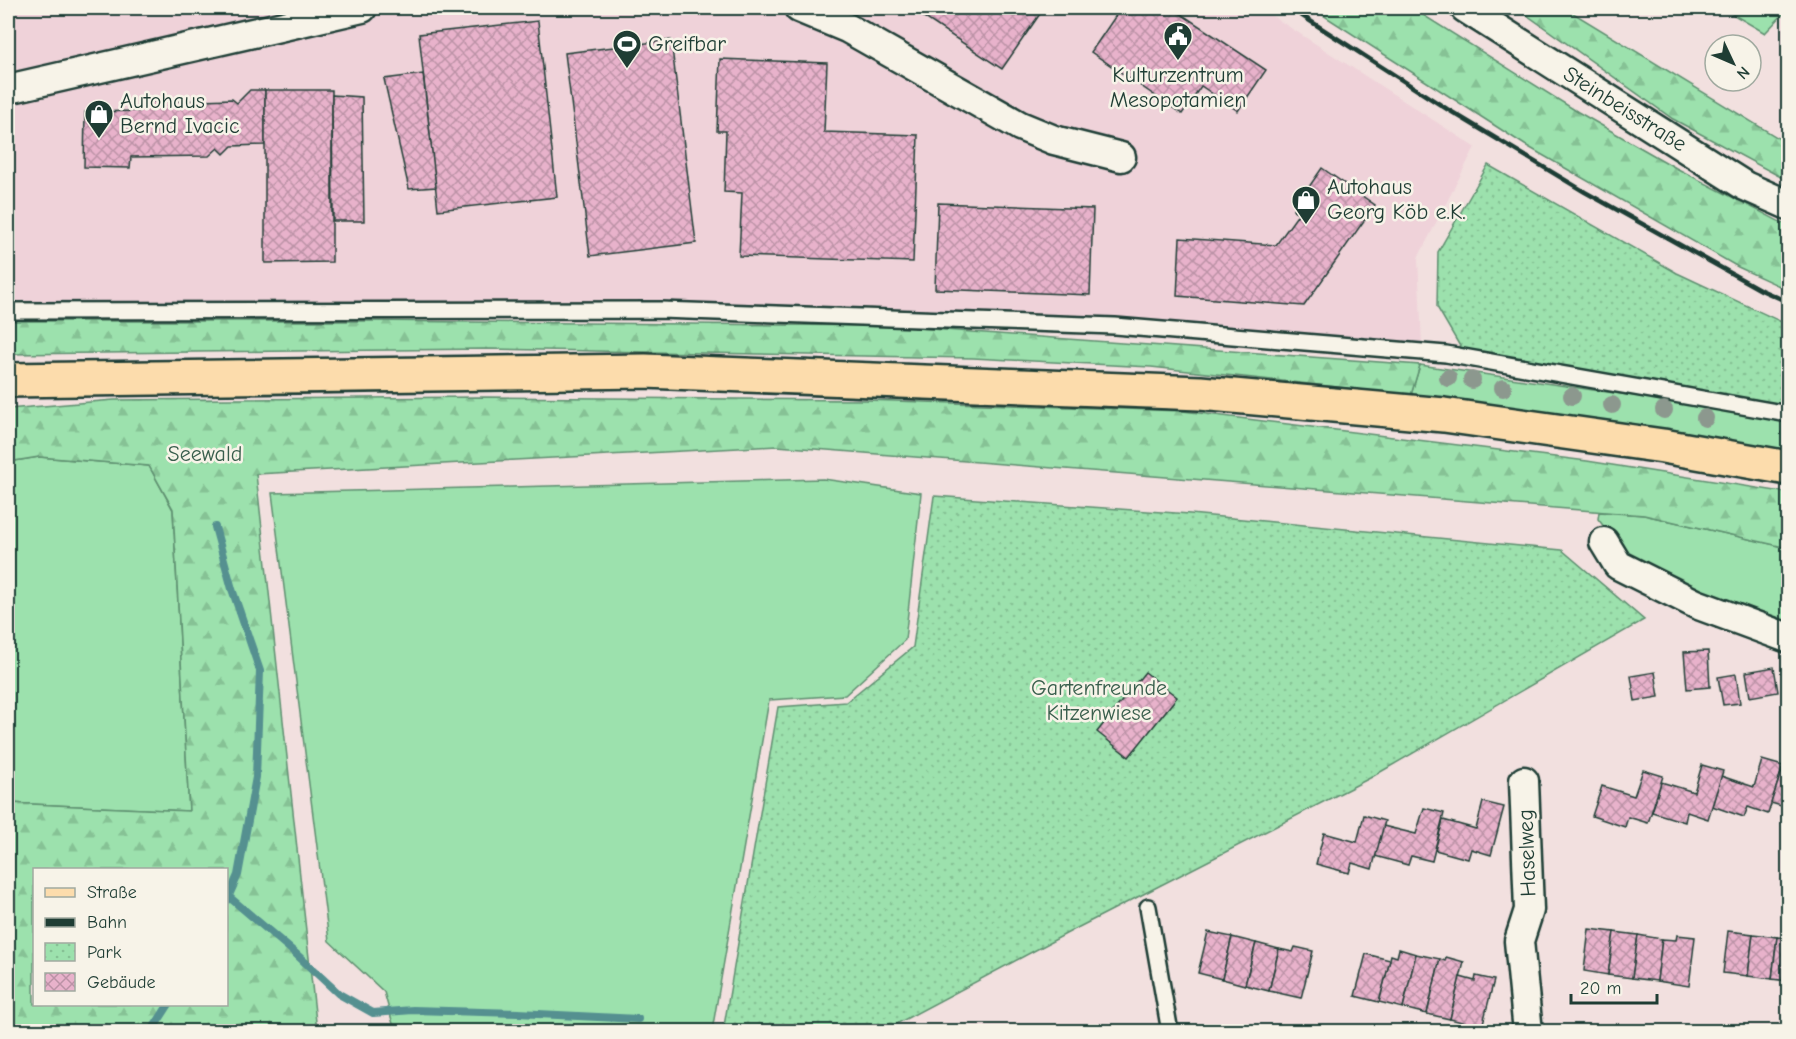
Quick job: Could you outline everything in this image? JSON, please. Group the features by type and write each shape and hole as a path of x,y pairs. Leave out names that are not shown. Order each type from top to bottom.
{"main road":[{"path":"8,380 645,371 1200,393 1444,415 1663,446 1788,468"}],"street":[{"path":"8,89 362,8"},
{"path":"799,8 848,27 1020,126 1054,140 1121,157"},
{"name":"Steinbeisstraße","path":"1465,8 1745,186 1788,205"},
{"path":"1604,542 1618,565 1696,603 1788,638"},
{"name":"Haselweg","path":"1524,781 1529,910 1519,942 1528,1032"}],"lane":[{"path":"8,310 661,310 1115,326 1446,354 1788,414"},
{"path":"1148,907 1170,1032"}],"shaded area":[{"path":"8,8 1260,8 1475,147 1418,258 1422,345 661,306 8,305"}],"green space":[{"path":"1312,8 1412,8 1578,112 1676,168 1788,226 1788,290 1738,267 1525,145"},
{"path":"1517,8 1565,8 1788,144 1788,181 1673,119"},
{"path":"1722,8 1787,8 1788,9 1765,33"},
{"path":"1488,165 1677,273 1788,325 1788,411 1461,348 1437,307 1438,252"},
{"path":"8,321 370,321 891,326 1420,365 1411,395 1151,367 973,358 487,349 8,354"},
{"path":"1420,365 1788,419 1788,450 1411,395"},
{"name":"Seewald","path":"480,397 866,400 1183,411 1587,461 1788,493 1788,548 1644,515 777,446 256,474 317,1031 8,1031 8,803 189,811 173,509 149,466 39,457 8,462 8,409 114,400"},
{"path":"39,457 149,466 173,510 189,811 8,803 8,462"},
{"path":"823,479 921,493 905,640 845,695 769,700 712,1031 395,1031 384,992 329,941 272,493"},
{"name":"Gartenfreunde Kitzenwiese","path":"934,496 1190,514 1562,550 1644,620 1370,778 1079,927 883,1031 723,1032 778,707 846,702 913,647"},
{"path":"1599,512 1644,515 1788,548 1788,625 1669,585 1627,556 1598,519"}],"building":[{"path":"910,8 1044,8 1002,69"},
{"name":"Kulturzentrum Mesopotamien","path":"1121,8 1172,8 1266,70 1238,111 1201,86 1182,114 1091,52"},
{"path":"538,21 557,197 438,210 419,34"},
{"path":"671,40 696,243 590,256 565,53"},
{"path":"720,59 827,63 824,132 918,135 913,262 739,256 742,193 724,192 726,131 717,131"},
{"path":"423,74 436,187 409,189 384,79"},
{"path":"250,90 265,90 265,145 232,146 224,154 218,148 209,156 131,157 130,168 84,167 85,112 139,111 139,102 232,99 237,103"},
{"path":"265,90 332,90 332,262 265,263"},
{"path":"332,95 362,97 364,221 333,221"},
{"path":"1322,168 1375,205 1304,306 1177,296 1180,238 1276,245 1299,213 1293,210"},
{"path":"938,203 1093,209 1090,295 935,289"},
{"path":"1708,651 1710,687 1687,689 1684,652"},
{"path":"1774,667 1778,692 1750,697 1746,672"},
{"path":"1145,672 1177,697 1129,757 1097,732"},
{"path":"1655,672 1659,697 1635,701 1631,676"},
{"path":"1736,674 1740,703 1723,705 1718,677"},
{"path":"1762,760 1783,766 1768,814 1748,807 1744,817 1712,806 1721,776 1754,787"},
{"path":"1702,765 1723,771 1708,819 1687,812 1685,822 1652,812 1661,782 1694,792"},
{"path":"1643,770 1663,776 1648,823 1628,817 1625,827 1592,816 1602,786 1634,796"},
{"path":"1781,773 1788,775 1788,808 1771,803"},
{"path":"1483,802 1504,807 1491,855 1471,849 1468,859 1435,850 1443,820 1476,829"},
{"path":"1424,808 1444,813 1432,861 1411,856 1408,865 1375,856 1383,826 1416,834"},
{"path":"1364,815 1385,821 1372,869 1352,863 1349,873 1316,864 1324,833 1357,842"},
{"path":"1589,929 1614,932 1608,975 1584,971"},
{"path":"1728,931 1753,934 1748,976 1723,973"},
{"path":"1208,932 1232,937 1222,979 1198,973"},
{"path":"1614,932 1638,935 1632,978 1608,975"},
{"path":"1753,934 1777,937 1772,979 1748,976"},
{"path":"1638,935 1662,939 1657,981 1632,978"},
{"path":"1677,935 1695,937 1689,986 1657,981 1662,939 1676,940"},
{"path":"1232,937 1256,943 1245,985 1222,979"},
{"path":"1777,937 1788,938 1788,981 1772,979"},
{"path":"1256,943 1279,949 1269,991 1245,985"},
{"path":"1295,947 1313,951 1301,998 1269,991 1279,949 1293,952"},
{"path":"1399,949 1416,954 1403,1008 1379,1002 1391,955 1397,957"},
{"path":"1366,954 1390,960 1379,1002 1355,996"},
{"path":"1416,954 1440,959 1427,1014 1403,1008"},
{"path":"1446,957 1464,962 1450,1019 1427,1014 1440,959 1445,961"},
{"path":"1476,976 1494,980 1482,1027 1450,1019 1460,977 1475,981"}],"waterway":[{"path":"215,527 232,589 260,671 256,777 238,875 228,898"},
{"path":"228,896 339,994 373,1013 413,1010 638,1019"},
{"path":"151,1032 168,1006"}],"railway":[{"path":"1290,8 1447,109 1585,192 1761,290 1788,302"}],"place":[{"name":"Kulturzentrum Mesopotamien","path":"1178,62"},
{"name":"Greifbar","path":"627,70"},
{"name":"Autohaus Bernd Ivacic","path":"99,140"},
{"name":"Autohaus Georg Köb e.K.","path":"1306,226"}]}
